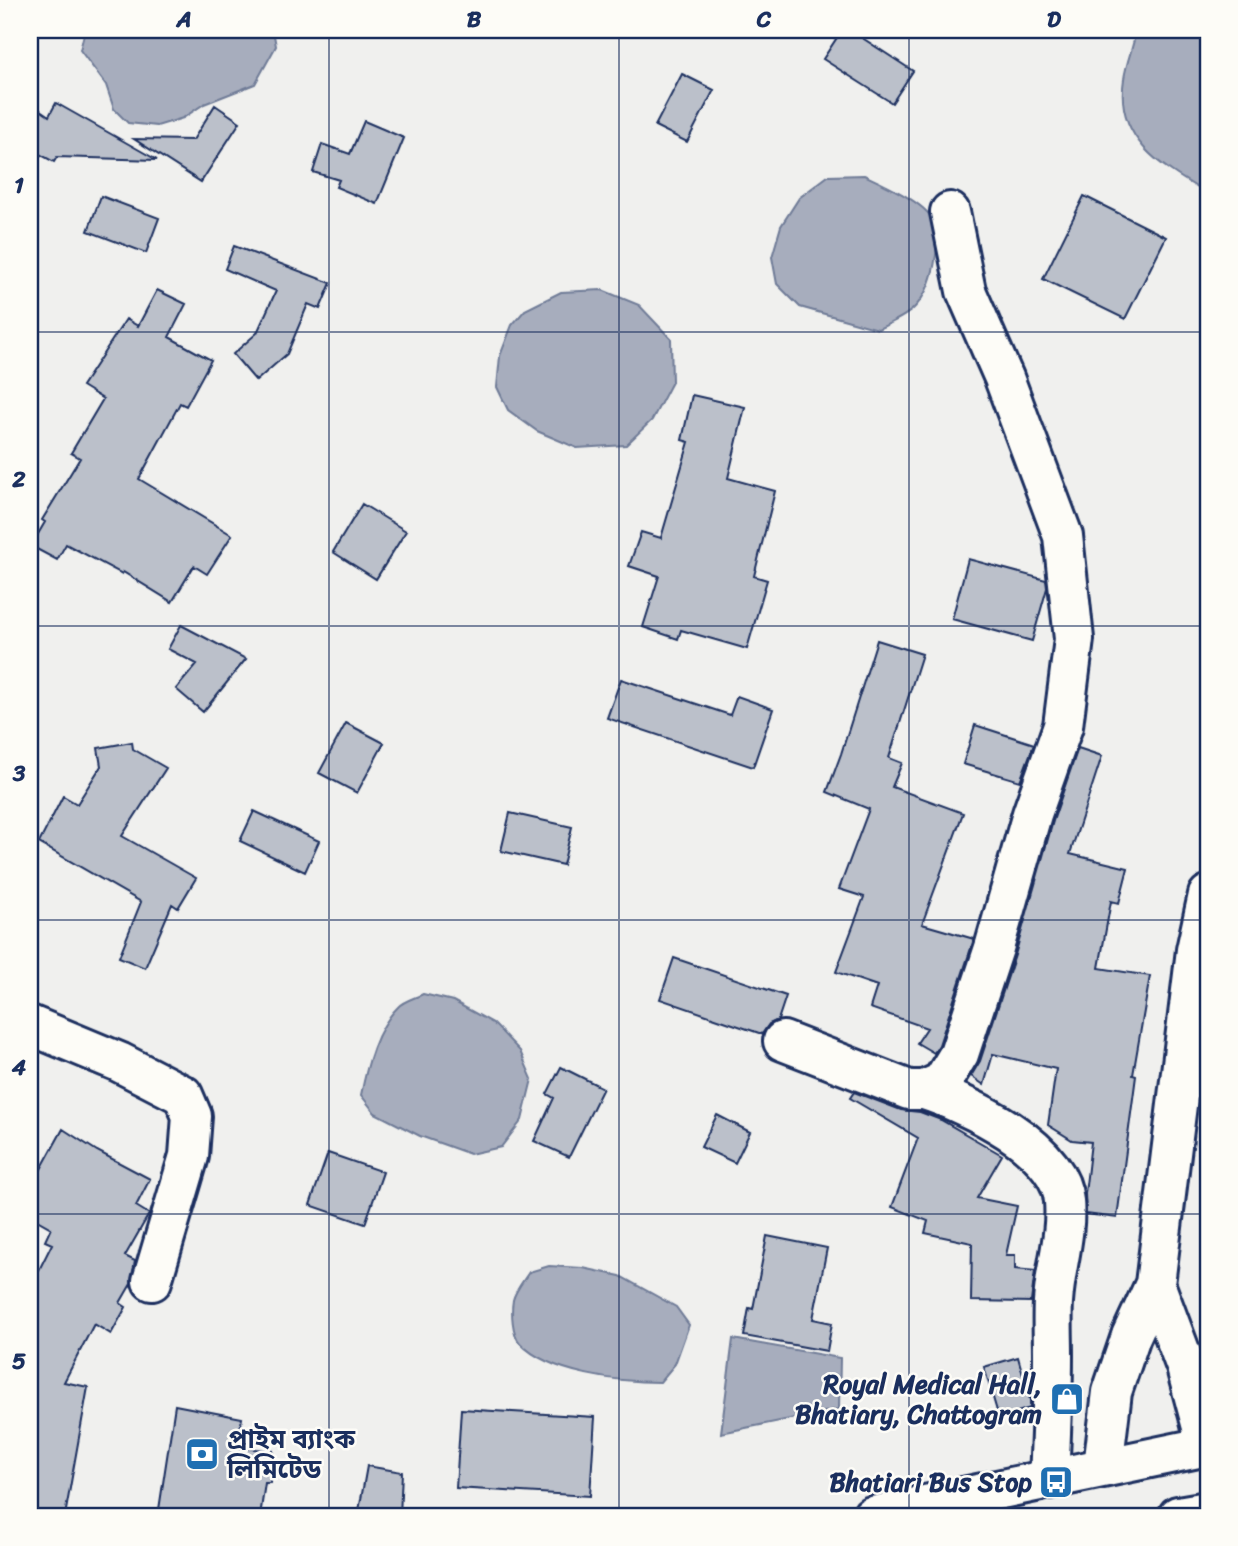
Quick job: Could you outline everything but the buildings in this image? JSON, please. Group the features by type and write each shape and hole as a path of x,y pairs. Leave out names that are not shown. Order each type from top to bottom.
{"main road":[{"path":"923,1090 942,1082 963,1043 994,948 1032,814 1063,726 1074,639 1063,536 1003,378 966,290 950,212"},
{"path":"1103,1468 1112,1392 1131,1336 1155,1284 1196,950 1208,895"},
{"path":"30,1025 119,1062 183,1095 192,1116 189,1156 152,1281"},
{"path":"783,1041 909,1090 923,1090 950,1098 1031,1147 1046,1162 1061,1187 1064,1200 1063,1233 1053,1302 1049,1478"},
{"path":"872,1516 1208,1446 1186,1367 1155,1284"},
{"path":"1178,1516 1208,1511"}],"water":[{"path":"85,30 273,30 276,46 255,84 204,104 183,118 157,126 128,123 114,109 106,85 80,50"},
{"path":"1139,30 1208,30 1208,194 1159,162 1134,135 1127,119 1123,100 1124,79"},
{"path":"864,175 920,206 932,219 937,240 931,277 921,299 907,314 878,329 800,307 777,284 772,257 781,226 799,198 828,176"},
{"path":"602,290 639,305 671,339 672,382 652,420 626,445 577,448 537,431 508,410 497,387 500,356 512,325 525,310 561,292"},
{"path":"423,994 453,1001 493,1023 520,1051 532,1079 522,1120 501,1147 470,1154 420,1136 375,1113 361,1095 378,1037 390,1016 406,1001"},
{"path":"549,1266 583,1268 620,1276 676,1307 689,1325 675,1364 660,1382 606,1378 567,1369 533,1354 520,1343 513,1323 514,1297 529,1272"},
{"path":"733,1339 840,1358 839,1409 721,1433"}],"place":[{"name":"Royal Medical Hall, Bhatiary, Chattogram","path":"1067,1399"},
{"name":"প্রাইম ব্যাংক লিমিটেড","path":"202,1454"},
{"name":"Bhatiari Bus Stop","path":"1056,1482"}]}
